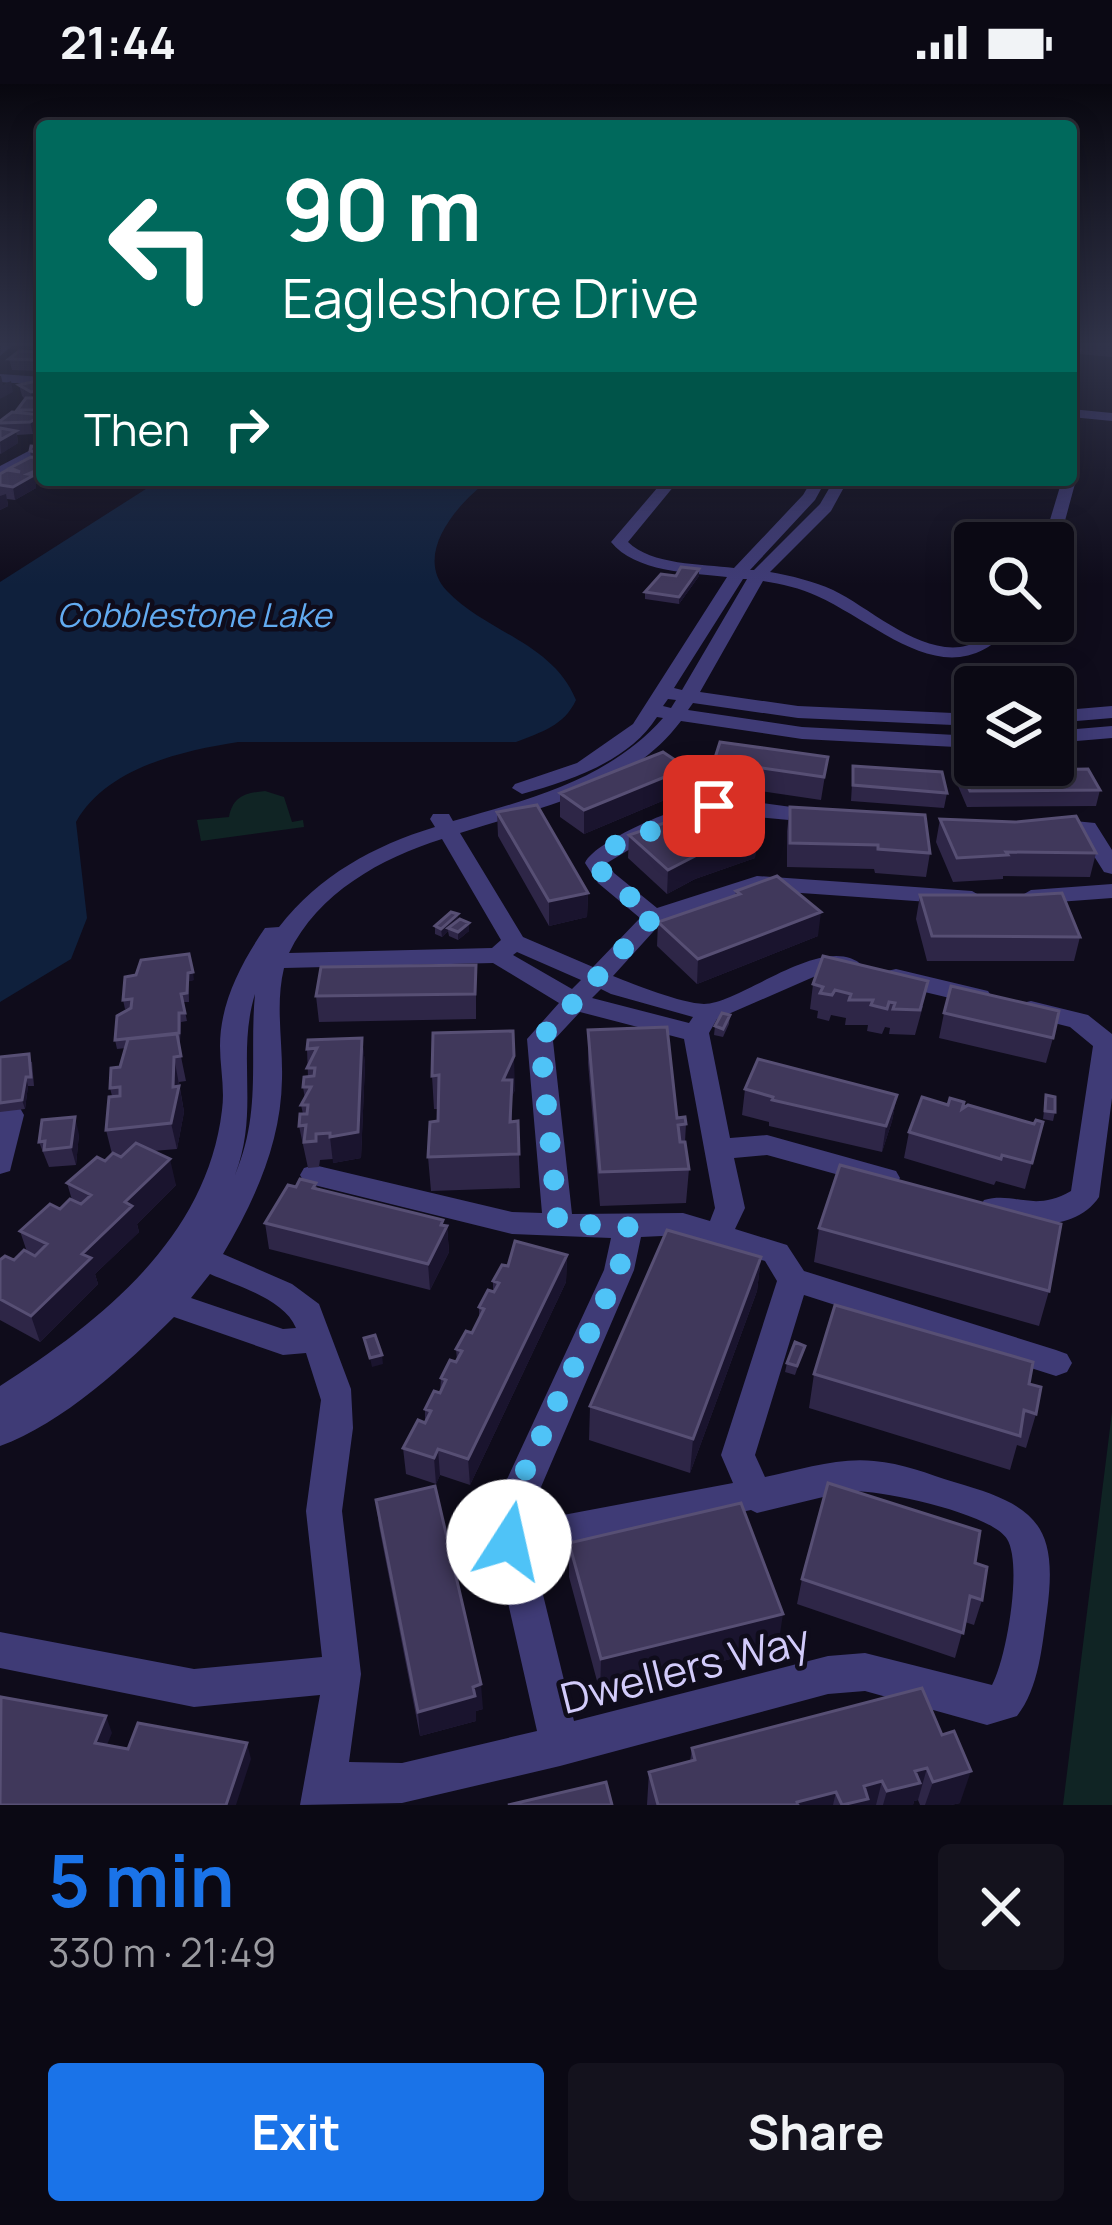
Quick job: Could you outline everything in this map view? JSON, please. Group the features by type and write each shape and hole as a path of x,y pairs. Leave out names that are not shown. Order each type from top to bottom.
{"street":[{"path":"0,472 36,451"},
{"path":"667,486 619,542 621,548 644,558 826,592 899,639 926,648 957,650 990,642"},
{"path":"591,772 658,702 816,486"},
{"path":"193,1253 224,1163 236,1108 233,1036 266,961 306,910 356,868 443,823 591,772 649,746 681,705 748,574 822,514 838,486"},
{"path":"1057,522 1067,486"},
{"path":"658,702 954,719"},
{"path":"681,705 802,734 954,741"},
{"path":"1074,715 1112,712"},
{"path":"1074,735 1112,732"},
{"path":"654,916 599,870 596,863 606,849 714,806 847,819"},
{"path":"443,823 506,949 542,985 617,1017 702,1023 782,979 830,964 1057,1015 1094,1030 1106,1043 1105,1062 1085,1197 1063,1211 1042,1216 969,1201"},
{"path":"1035,825 1087,828 1112,867"},
{"path":"558,1223 540,1039 654,916 758,883 997,898 1112,891"},
{"path":"266,961 506,949 596,977 702,1023"},
{"path":"0,1432 91,1372 157,1299 253,1166 268,1105 266,961"},
{"path":"702,1023 730,1208 718,1234"},
{"path":"236,1108 268,1105"},
{"path":"0,1164 10,1115"},
{"path":"718,1149 767,1145 924,1189"},
{"path":"314,1175 512,1223 682,1224 776,1253 793,1280 1056,1363"},
{"path":"560,1746 507,1518 619,1270 628,1227"},
{"path":"193,1253 281,1293 308,1313 337,1400 324,1487 324,1525 342,1674 322,1794"},
{"path":"758,1497 739,1455 793,1280"},
{"path":"157,1299 283,1342 313,1339"},
{"path":"0,1403 157,1299"},
{"name":"Dwellers Way","path":"322,1794 402,1783 560,1746 828,1675 865,1672 987,1706 1004,1702 1013,1690 1032,1571 1030,1542 1018,1524 1002,1513 873,1473 509,1542"},
{"path":"0,1651 194,1688 342,1674"}],"green space":[{"path":"265,791 284,797 292,822 303,820 304,827 201,841 197,820 229,817 241,797"},
{"path":"1112,1412 1112,1805 1063,1805"}],"water":[{"name":"Cobblestone Lake","path":"151,486 482,486 444,530 437,545 438,577 463,605 551,664 576,700 558,722 516,742 238,742 170,757 125,775 89,803 76,822 87,918 71,959 0,1002 0,582"}],"building":[{"path":"0,428 16,431 0,440"},
{"path":"36,457 36,471 28,474 34,475 13,487 0,485 0,474 20,472 10,468"},
{"path":"681,567 699,569 679,597 645,592 661,574 676,576"},
{"path":"720,742 828,757 824,777 714,761"},
{"path":"663,752 687,768 584,810 560,793"},
{"path":"853,766 942,772 947,793 853,785"},
{"path":"1074,769 1088,769 1100,790 970,791 968,786 1074,786"},
{"path":"720,804 757,834 668,870 629,835"},
{"path":"537,805 588,893 549,901 497,812"},
{"path":"790,807 925,815 930,853 878,849 878,845 790,843"},
{"path":"1076,816 1096,853 1006,852 1008,855 957,858 940,819 1015,822"},
{"path":"777,876 821,912 698,959 658,922 740,894 736,891"},
{"path":"1062,893 1080,937 932,936 920,895 1030,895"},
{"path":"451,912 458,914 441,929 435,926"},
{"path":"460,919 469,923 458,932 448,928"},
{"path":"189,954 193,972 188,973 187,993 181,994 185,1013 179,1013 179,1033 115,1040 117,1016 131,1008 132,999 123,1000 125,977 136,975 141,960"},
{"path":"823,956 928,981 920,1010 893,1009 895,1003 889,1002 887,1009 871,1005 873,1000 849,1000 851,994 835,990 832,995 820,993 823,987 813,984"},
{"path":"476,965 475,994 316,996 321,967"},
{"path":"951,986 1059,1011 1053,1038 944,1013"},
{"path":"722,1013 730,1015 723,1029 715,1026"},
{"path":"667,1027 677,1118 685,1117 686,1124 678,1125 680,1142 685,1142 689,1169 600,1172 588,1030"},
{"path":"513,1031 514,1056 503,1080 512,1080 510,1122 518,1121 519,1154 428,1157 430,1122 438,1121 439,1075 432,1076 433,1033"},
{"path":"177,1034 181,1056 174,1057 173,1087 179,1086 171,1123 106,1130 109,1097 120,1096 120,1087 110,1088 111,1068 120,1067 128,1039"},
{"path":"362,1038 358,1132 330,1137 330,1133 316,1134 316,1141 304,1142 306,1125 299,1126 300,1114 307,1114 308,1105 301,1105 311,1087 303,1087 304,1077 314,1076 315,1068 307,1068 317,1048 307,1049 308,1040"},
{"path":"29,1054 31,1077 26,1077 22,1100 0,1103 0,1057"},
{"path":"758,1059 897,1095 886,1126 772,1100 745,1089"},
{"path":"1046,1095 1055,1097 1055,1112 1045,1111"},
{"path":"922,1097 948,1105 950,1098 964,1102 962,1109 968,1105 1034,1124 1043,1122 1032,1163 1002,1155 1001,1159 909,1132"},
{"path":"75,1117 71,1147 44,1150 45,1141 39,1142 42,1120"},
{"path":"136,1143 170,1159 125,1202 132,1206 82,1254 91,1258 31,1316 0,1299 0,1260 5,1256 14,1260 24,1250 35,1256 47,1244 20,1231 50,1204 60,1209 70,1199 81,1204 91,1195 67,1183 97,1157 105,1161 113,1153 121,1157"},
{"path":"840,1165 1061,1224 1049,1291 819,1228"},
{"path":"300,1179 316,1183 313,1188 443,1220 441,1225 447,1226 428,1264 265,1223 288,1185 296,1187"},
{"path":"667,1230 761,1257 693,1439 590,1406"},
{"path":"515,1241 567,1255 468,1459 438,1449 434,1458 403,1448 418,1420 425,1423 431,1411 425,1409 434,1391 440,1393 446,1380 441,1378 450,1360 456,1362 462,1351 456,1349 466,1331 472,1333 488,1290 494,1292 499,1283 493,1281 502,1265 508,1266"},
{"path":"835,1305 1033,1362 1029,1384 1041,1387 1036,1414 1024,1410 1020,1436 814,1374"},
{"path":"375,1335 382,1355 370,1358 364,1338"},
{"path":"795,1342 805,1346 797,1366 787,1363"},
{"path":"828,1483 980,1531 975,1563 987,1567 982,1600 970,1596 963,1633 802,1579"},
{"path":"435,1486 481,1684 473,1687 475,1696 418,1712 376,1500"},
{"path":"741,1503 783,1614 601,1659 569,1543"},
{"path":"922,1688 942,1735 954,1731 971,1771 933,1782 927,1768 915,1771 920,1783 887,1791 882,1781 864,1786 868,1799 842,1805 836,1792 798,1805 658,1805 649,1772 695,1760 692,1748"},
{"path":"1,1697 106,1716 95,1743 128,1749 138,1723 247,1743 226,1805 0,1805"},
{"path":"606,1782 612,1805 508,1805"}],"route":[{"path":"509,1542 507,1518 518,1486 619,1270 628,1227 558,1223 540,1039 654,916 606,878 596,863 599,856 637,835 714,806"}]}
